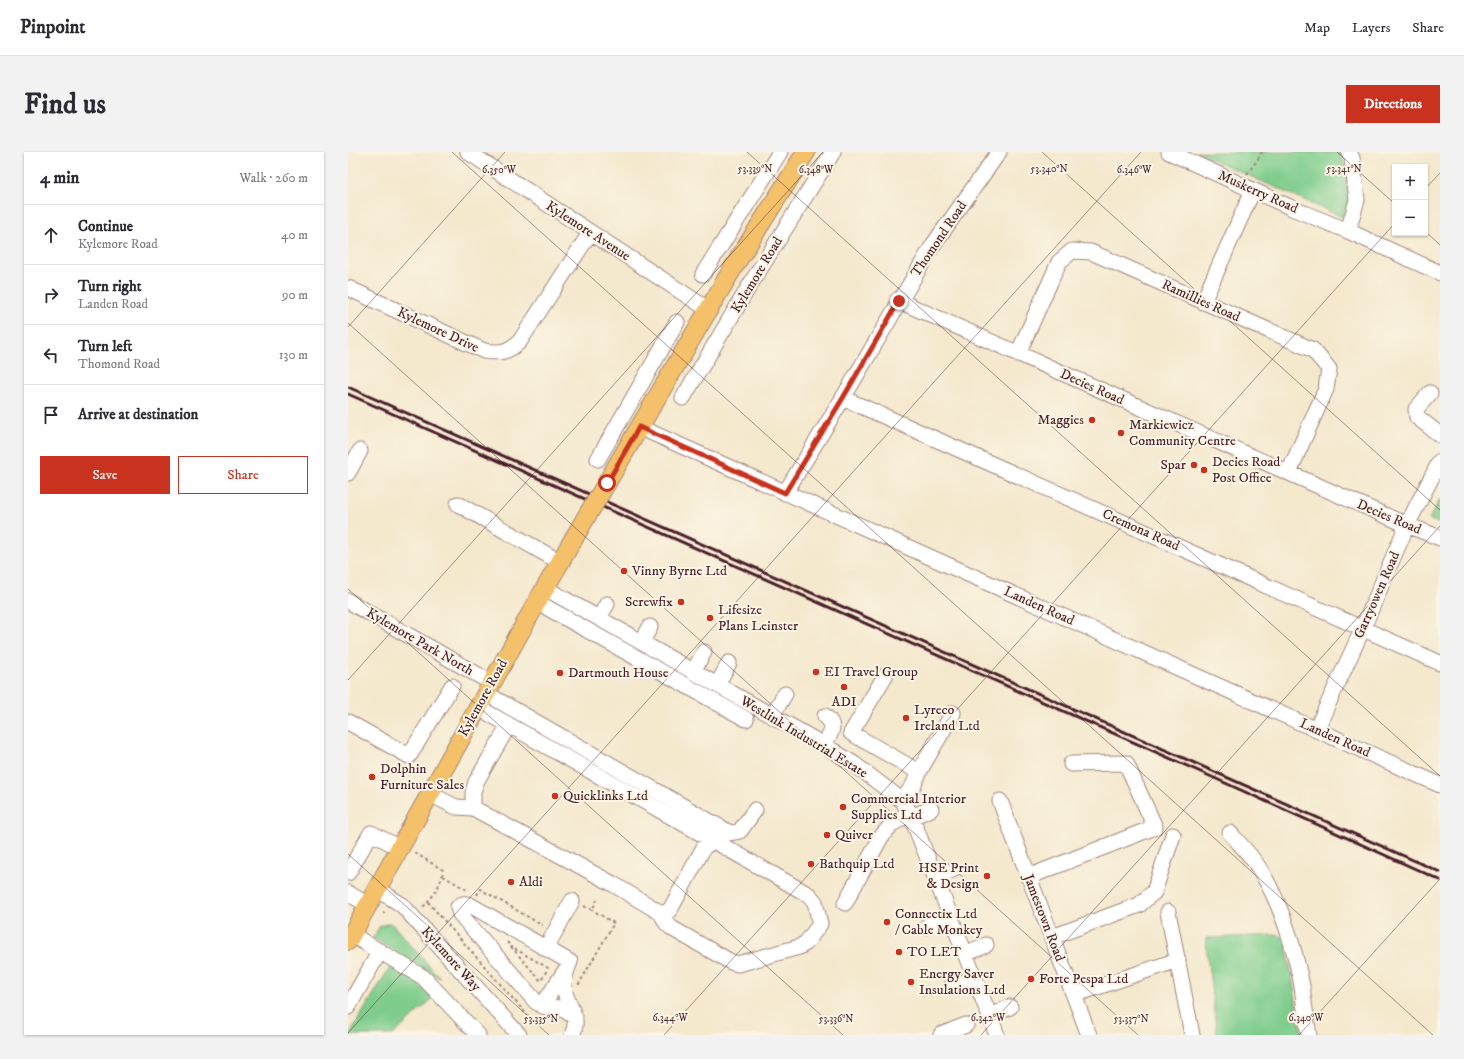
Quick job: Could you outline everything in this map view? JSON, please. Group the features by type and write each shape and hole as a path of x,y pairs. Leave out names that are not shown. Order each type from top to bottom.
{"main road":[{"name":"Kylemore Road","path":"350,938 379,910 377,889 541,595 708,310 806,152"}],"street":[{"path":"703,274 780,152"},
{"name":"Kylemore Road","path":"683,398 753,280 832,152"},
{"name":"Thomond Road","path":"785,493 933,245 998,152"},
{"name":"Muskerry Road","path":"1169,152 1440,273"},
{"path":"1348,231 1357,200 1352,158 1349,152"},
{"name":"Kylemore Avenue","path":"471,153 708,310"},
{"path":"1203,302 1246,187"},
{"path":"736,222 755,234"},
{"name":"Kylemore Drive","path":"348,288 484,351 500,353 511,350 520,341 590,233"},
{"name":"Ramillies Road","path":"1018,354 1059,262 1072,251 1091,252 1313,350 1329,369 1326,389 1288,472"},
{"name":"Decies Road","path":"899,301 1407,526 1440,538"},
{"path":"621,457 601,454 677,322"},
{"path":"666,340 685,350"},
{"path":"1430,393 1416,409 1417,417 1440,435"},
{"name":"Cremona Road","path":"843,398 1440,663"},
{"name":"Landen Road","path":"639,427 1440,785"},
{"path":"348,473 360,451"},
{"name":"Garryowen Road","path":"1316,730 1363,628 1407,526 1440,461"},
{"path":"458,504 560,562"},
{"path":"541,595 746,719"},
{"name":"Westlink Industrial Estate","path":"541,595 598,618 824,745 878,782 907,810"},
{"name":"Kylemore Park North","path":"348,601 486,695"},
{"path":"598,618 607,604"},
{"path":"642,642 650,627"},
{"path":"693,672 704,652"},
{"path":"716,685 728,663"},
{"path":"884,676 851,733 919,772"},
{"path":"348,722 409,756 452,686"},
{"path":"772,716 785,694"},
{"path":"430,794 456,807 473,808 613,884 661,913 666,924 673,929 731,962 738,964 800,947 806,943 820,924 815,902 809,895 509,725 486,695"},
{"path":"486,695 730,833 740,831 755,810"},
{"path":"845,903 881,837 907,810 913,786 919,772 953,713"},
{"path":"824,745 832,729 830,720 825,716"},
{"path":"473,808 473,796 476,782 509,725"},
{"path":"1028,877 1155,827 1126,763 1071,764"},
{"name":"Jamestown Road","path":"1000,801 1089,1035"},
{"path":"907,810 932,809"},
{"path":"907,810 998,1035"},
{"path":"1230,832 1260,868 1278,907 1290,938 1301,986 1309,1035"},
{"path":"348,873 371,833 401,846"},
{"path":"1052,937 1139,905 1154,892 1173,835"},
{"path":"661,913 665,913 670,910 704,847 712,842 716,842"},
{"path":"934,876 952,870"},
{"name":"Kylemore Way","path":"377,889 402,905 519,1035"},
{"path":"348,893 379,910"},
{"path":"542,1006 564,975 570,962 549,943 470,905 465,903 461,904 458,907 460,914 536,1002 542,1006 546,1008 561,1008 575,1017"},
{"path":"549,943 576,906"},
{"path":"1168,912 1192,1035"},
{"path":"927,926 950,916"},
{"path":"350,938 374,948 423,977 478,1035"},
{"path":"965,954 986,945"},
{"path":"348,1007 374,948"},
{"path":"1074,995 1178,960"},
{"path":"564,975 566,993 572,1006 576,1023 572,1035"},
{"path":"951,987 974,978"},
{"path":"990,1016 1010,1007"},
{"path":"941,1035 966,1025"}],"path":[{"path":"1246,187 1262,152"},
{"path":"401,846 443,870 442,876 428,902 421,908"},
{"path":"442,876 470,892"},
{"path":"477,895 480,889 542,925 539,931 549,943"},
{"path":"592,910 597,900"},
{"path":"512,947 548,968 564,975 570,981 572,979 579,984 614,924 584,905 576,906"},
{"path":"466,944 477,934"},
{"path":"503,938 541,981 548,968"}],"green space":[{"path":"1196,152 1339,152 1347,172 1348,202 1342,217"},
{"path":"1440,499 1440,524 1429,519"},
{"path":"389,923 393,925 440,978 373,938 380,926"},
{"path":"1278,935 1285,938 1302,1035 1217,1035 1206,938"},
{"path":"390,967 418,983 433,998 393,1035 349,1035"}],"railway":[{"path":"348,387 1440,872"},
{"path":"348,394 1212,777 1440,880"}],"place":[{"name":"Maggies","path":"1092,420"},
{"name":"Markiewicz Community Centre","path":"1121,433"},
{"name":"Spar","path":"1194,465"},
{"name":"Decies Road Post Office","path":"1204,470"},
{"name":"Vinny Byrne Ltd","path":"624,571"},
{"name":"Screwfix","path":"681,602"},
{"name":"Lifesize Plans Leinster","path":"710,618"},
{"name":"EI Travel Group","path":"816,672"},
{"name":"Dartmouth House","path":"560,673"},
{"name":"ADI","path":"844,687"},
{"name":"Lyreco Ireland Ltd","path":"906,718"},
{"name":"Dolphin Furniture Sales","path":"372,777"},
{"name":"Quicklinks Ltd","path":"555,796"},
{"name":"Commercial Interior Supplies Ltd","path":"843,807"},
{"name":"Quiver","path":"827,835"},
{"name":"Bathquip Ltd","path":"811,864"},
{"name":"HSE Print & Design","path":"987,876"},
{"name":"Aldi","path":"511,882"},
{"name":"Connectix Ltd / Cable Monkey","path":"887,922"},
{"name":"TO LET","path":"899,952"},
{"name":"Forte Pespa Ltd","path":"1031,979"},
{"name":"Energy Saver Insulations Ltd","path":"911,982"}],"route":[{"path":"607,483 639,427 785,493 843,398 899,301"}]}
